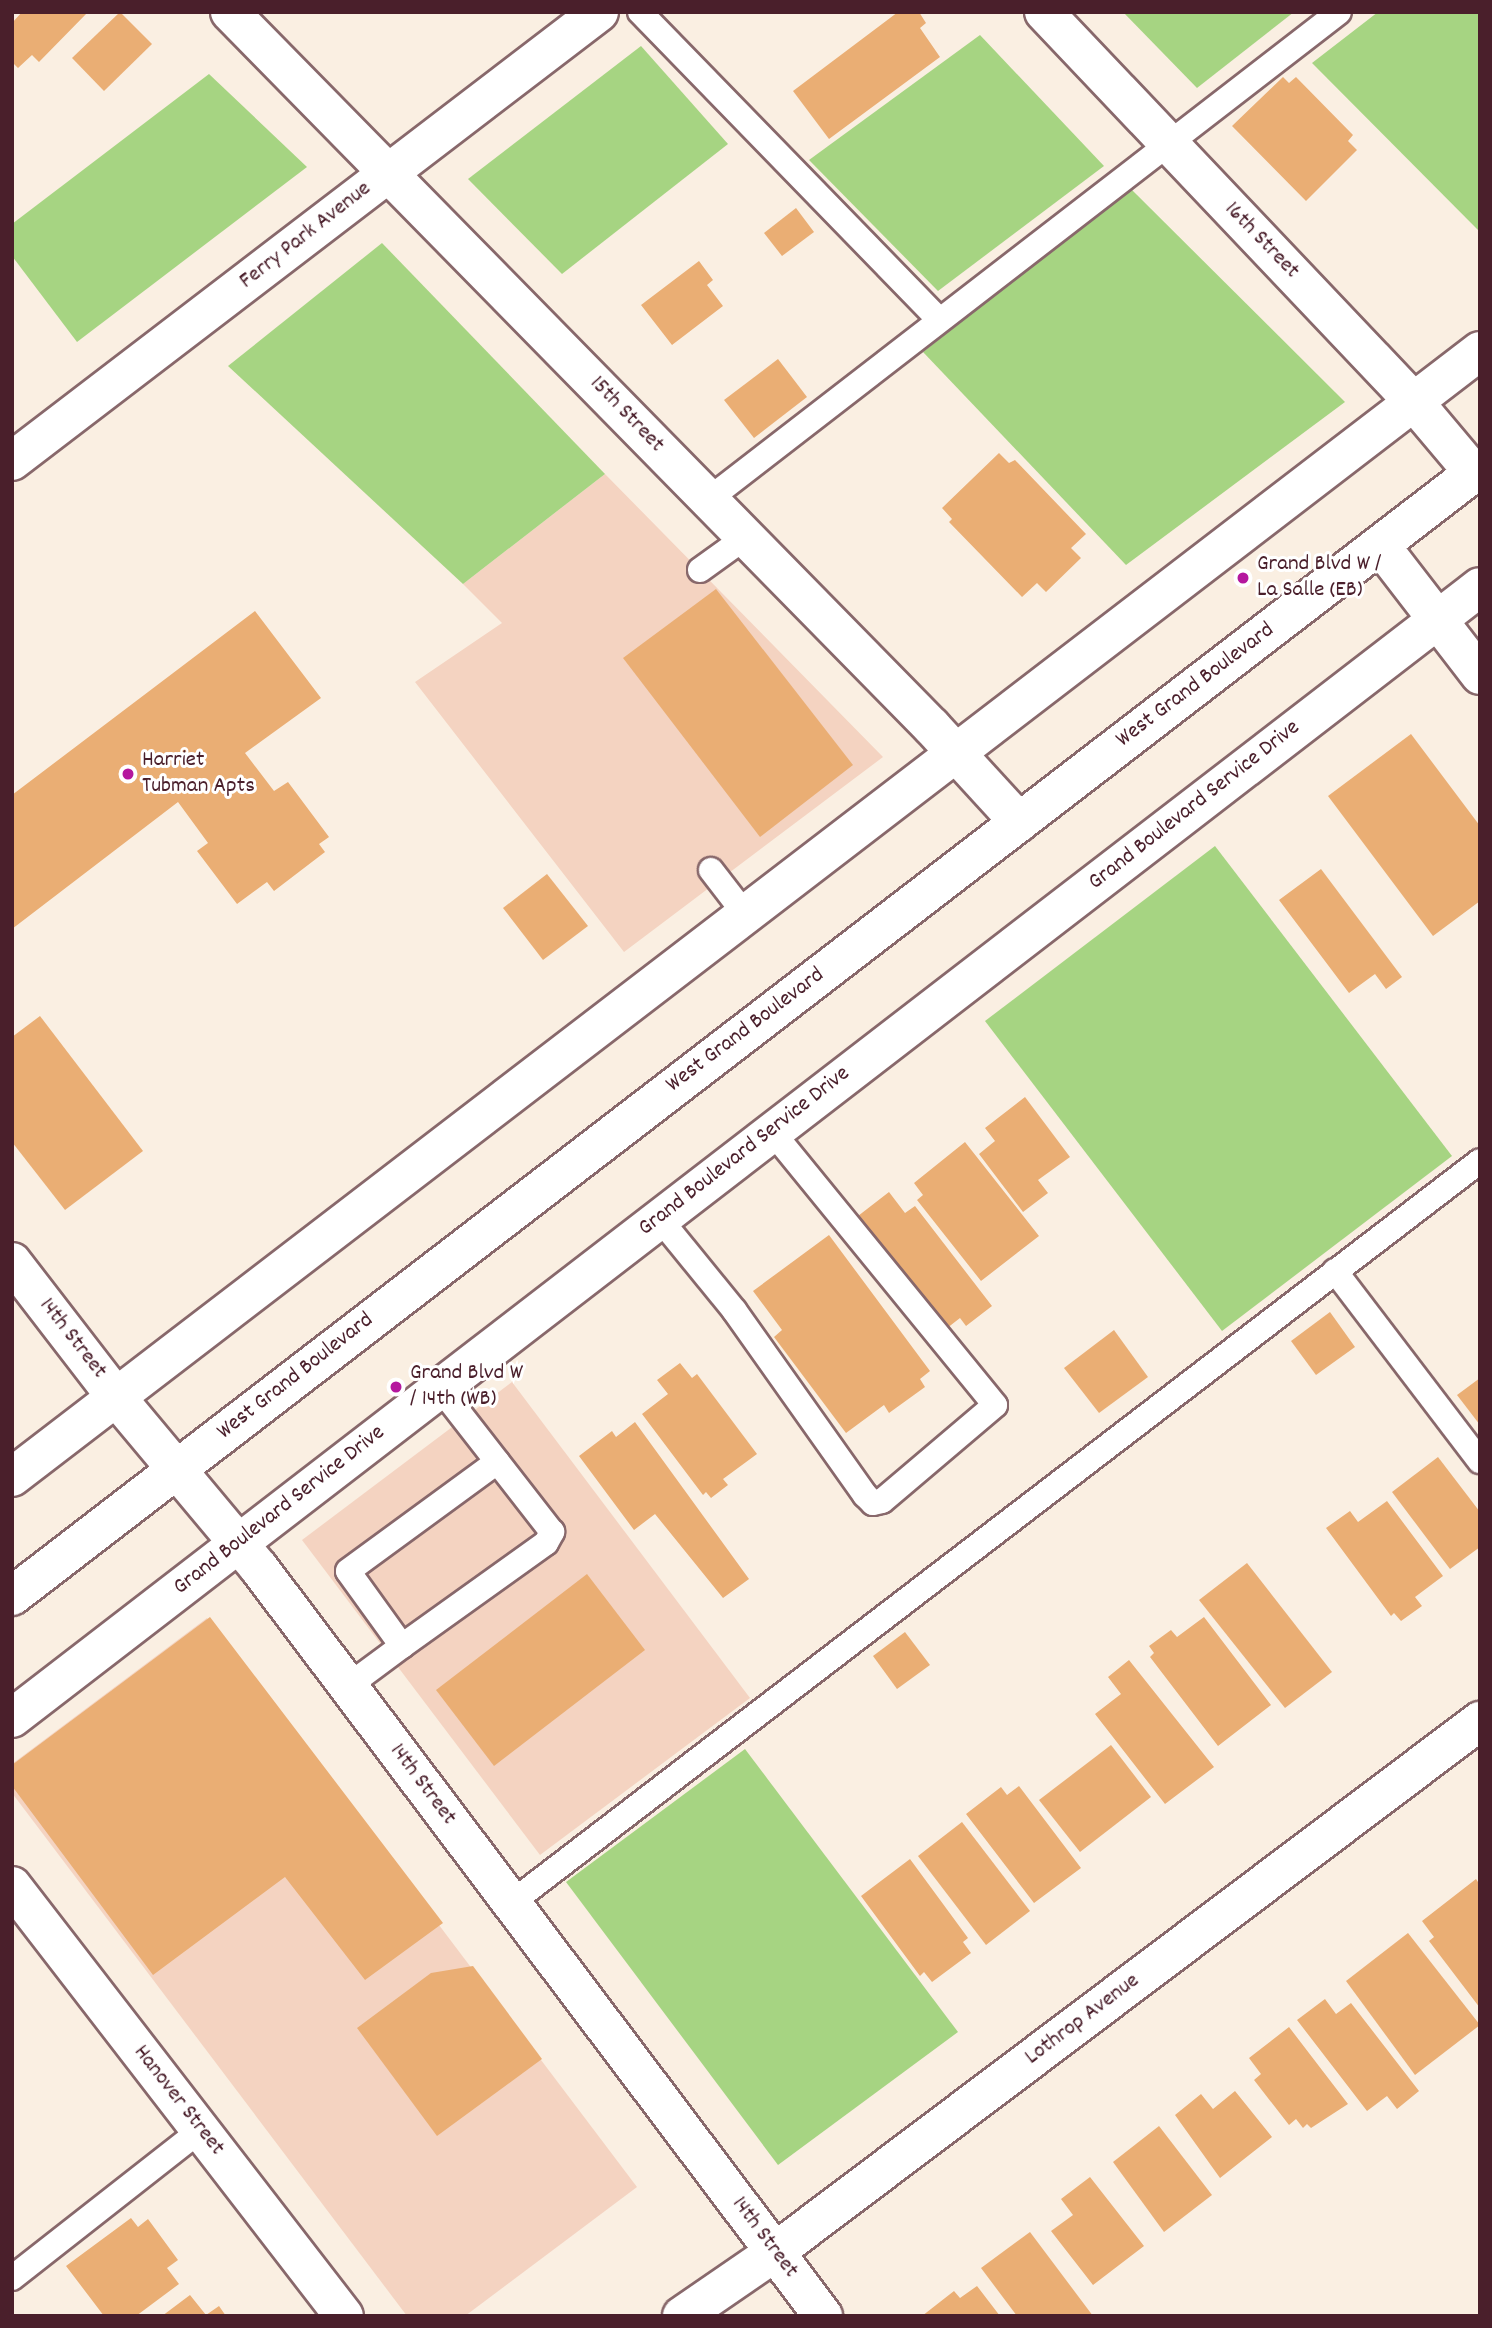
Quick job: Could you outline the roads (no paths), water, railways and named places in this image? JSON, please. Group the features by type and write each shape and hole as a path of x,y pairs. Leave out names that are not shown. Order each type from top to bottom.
{"street":[{"name":"15th Street","path":"230,12 957,752 1019,822"},
{"name":"Ferry Park Avenue","path":"12,461 599,12"},
{"name":"16th Street","path":"1053,15 1169,144 1477,470"},
{"path":"12,1477 1480,351"},
{"name":"West Grand Boulevard","path":"12,1596 1477,470"},
{"path":"1380,545 1480,676"},
{"name":"Grand Boulevard Service Drive","path":"12,1717 1480,587"},
{"name":"14th Street","path":"12,1262 116,1397 239,1542 822,2316"},
{"name":"Lothrop Avenue","path":"682,2316 775,2252 1480,1721"},
{"name":"Hanover Street","path":"12,1886 344,2316"}],"lane":[{"path":"640,12 939,320"},
{"path":"709,499 1339,12"},
{"path":"700,570 746,537"},
{"path":"711,870 745,914"},
{"path":"659,1218 734,1310 865,1495 873,1503 882,1501 995,1405 772,1132"},
{"path":"511,1903 1480,1161"},
{"path":"1335,1271 1480,1461"},
{"path":"348,1686 547,1543 552,1532 440,1388"},
{"path":"402,1646 348,1571 496,1462"},
{"path":"12,2277 201,2130"}],"place":[{"name":"Grand Blvd W / La Salle (EB)","path":"1243,578"},
{"name":"Harriet Tubman Apts","path":"128,774"},
{"name":"Grand Blvd W / 14th (WB)","path":"396,1387"}]}
